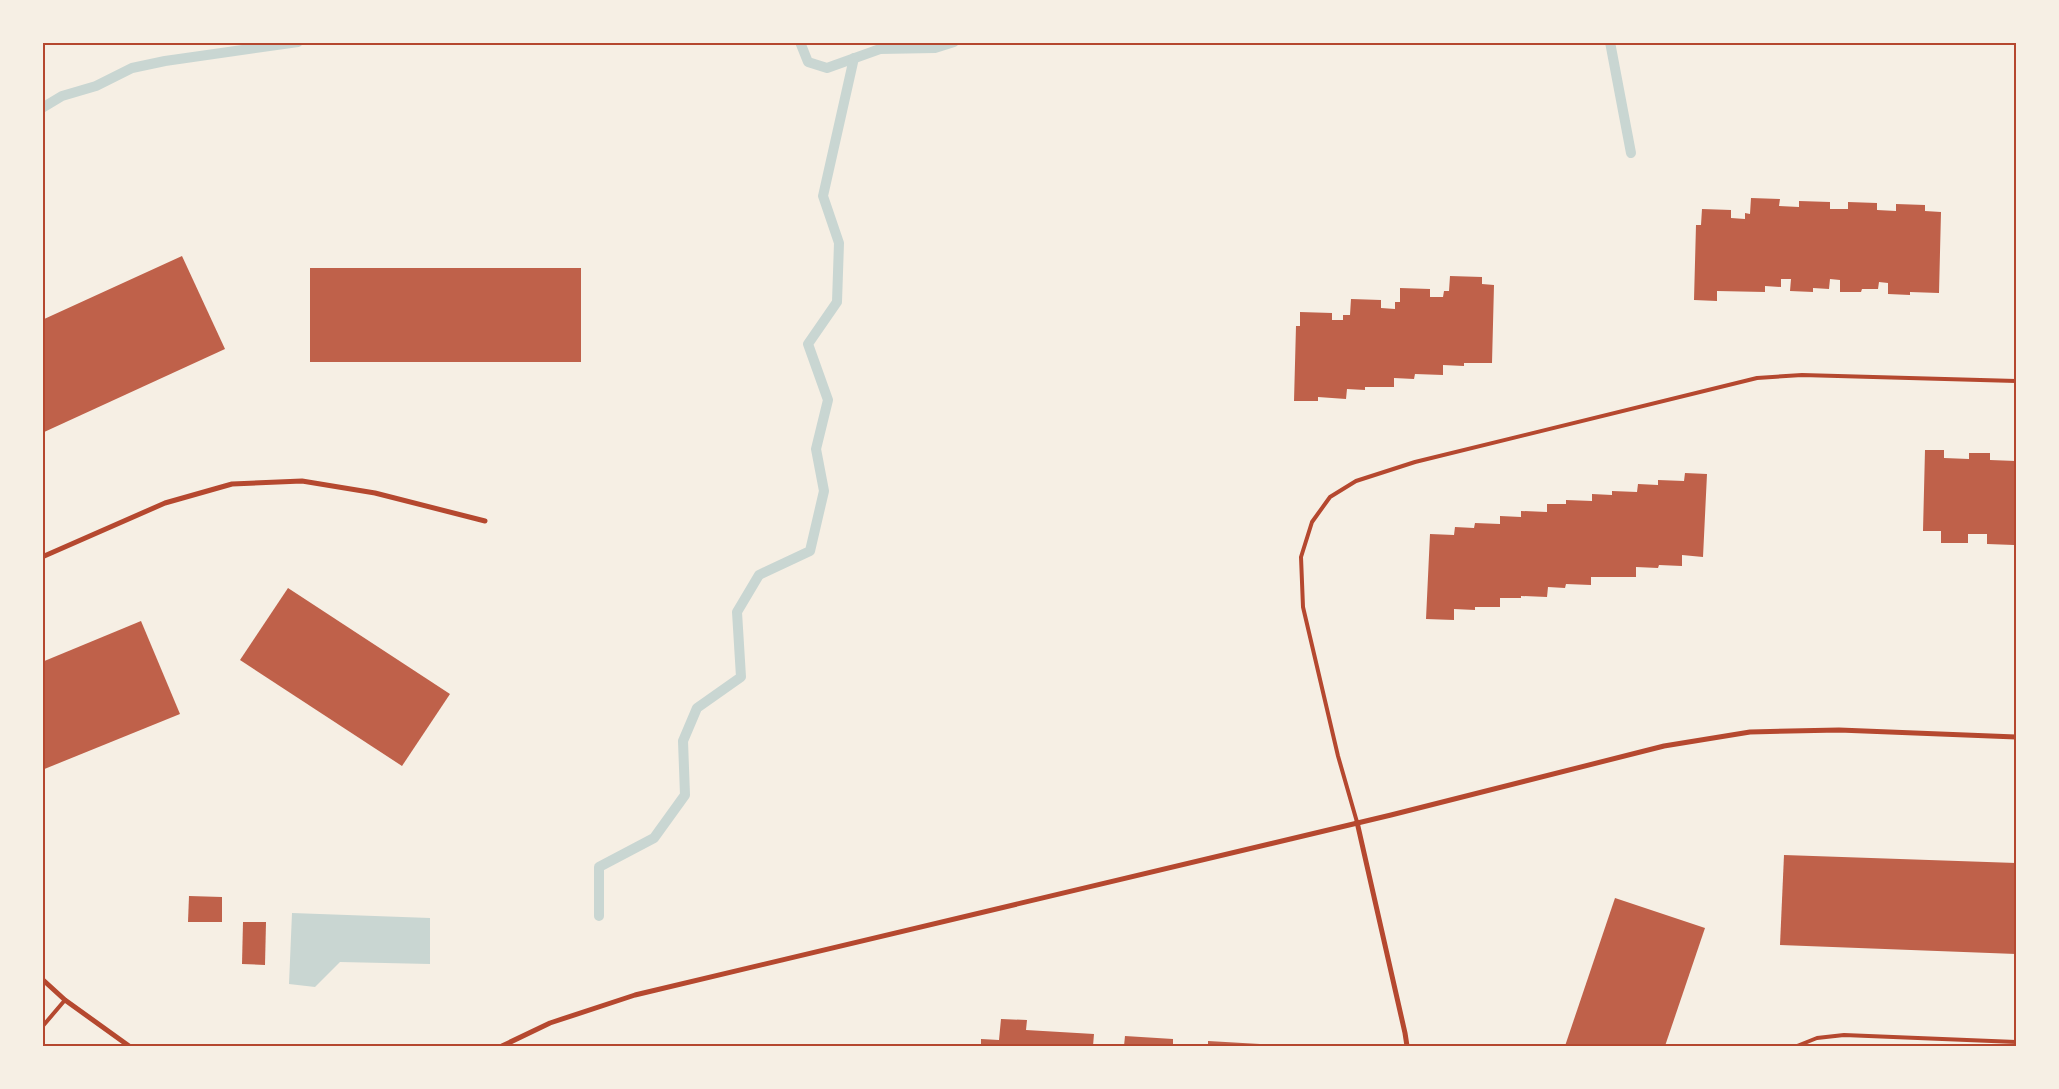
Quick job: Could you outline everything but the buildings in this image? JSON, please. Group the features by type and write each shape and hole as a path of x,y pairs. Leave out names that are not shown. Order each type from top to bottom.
{"street":[{"path":"42,557 165,503 232,484 302,481 375,493 485,521"},
{"path":"502,1046 550,1023 635,995 1357,822 1664,746 1750,732 1839,730 2016,737"},
{"path":"1357,822 1407,1046"},
{"path":"42,979 65,1000 129,1046"}],"lane":[{"path":"1357,822 1338,756 1304,607 1301,557 1312,522 1330,497 1356,481 1415,462 1757,378 1802,375 2016,380"},
{"path":"42,1027 65,1000"},
{"path":"1797,1046 1818,1038 1844,1035 2016,1042"}],"shaded area":[{"path":"292,913 430,918 430,964 340,962 315,987 289,984"}],"waterway":[{"path":"42,108 62,96 96,86 132,68 165,61 298,42"},
{"path":"800,42 808,62 827,68 880,49 935,48 954,42"},
{"path":"1610,42 1631,153"},
{"path":"599,916 599,867 654,838 685,795 683,741 697,708 741,677 737,612 759,575 810,551 824,491 816,449 828,400 808,344 837,302 839,243 823,196 854,58"}]}
